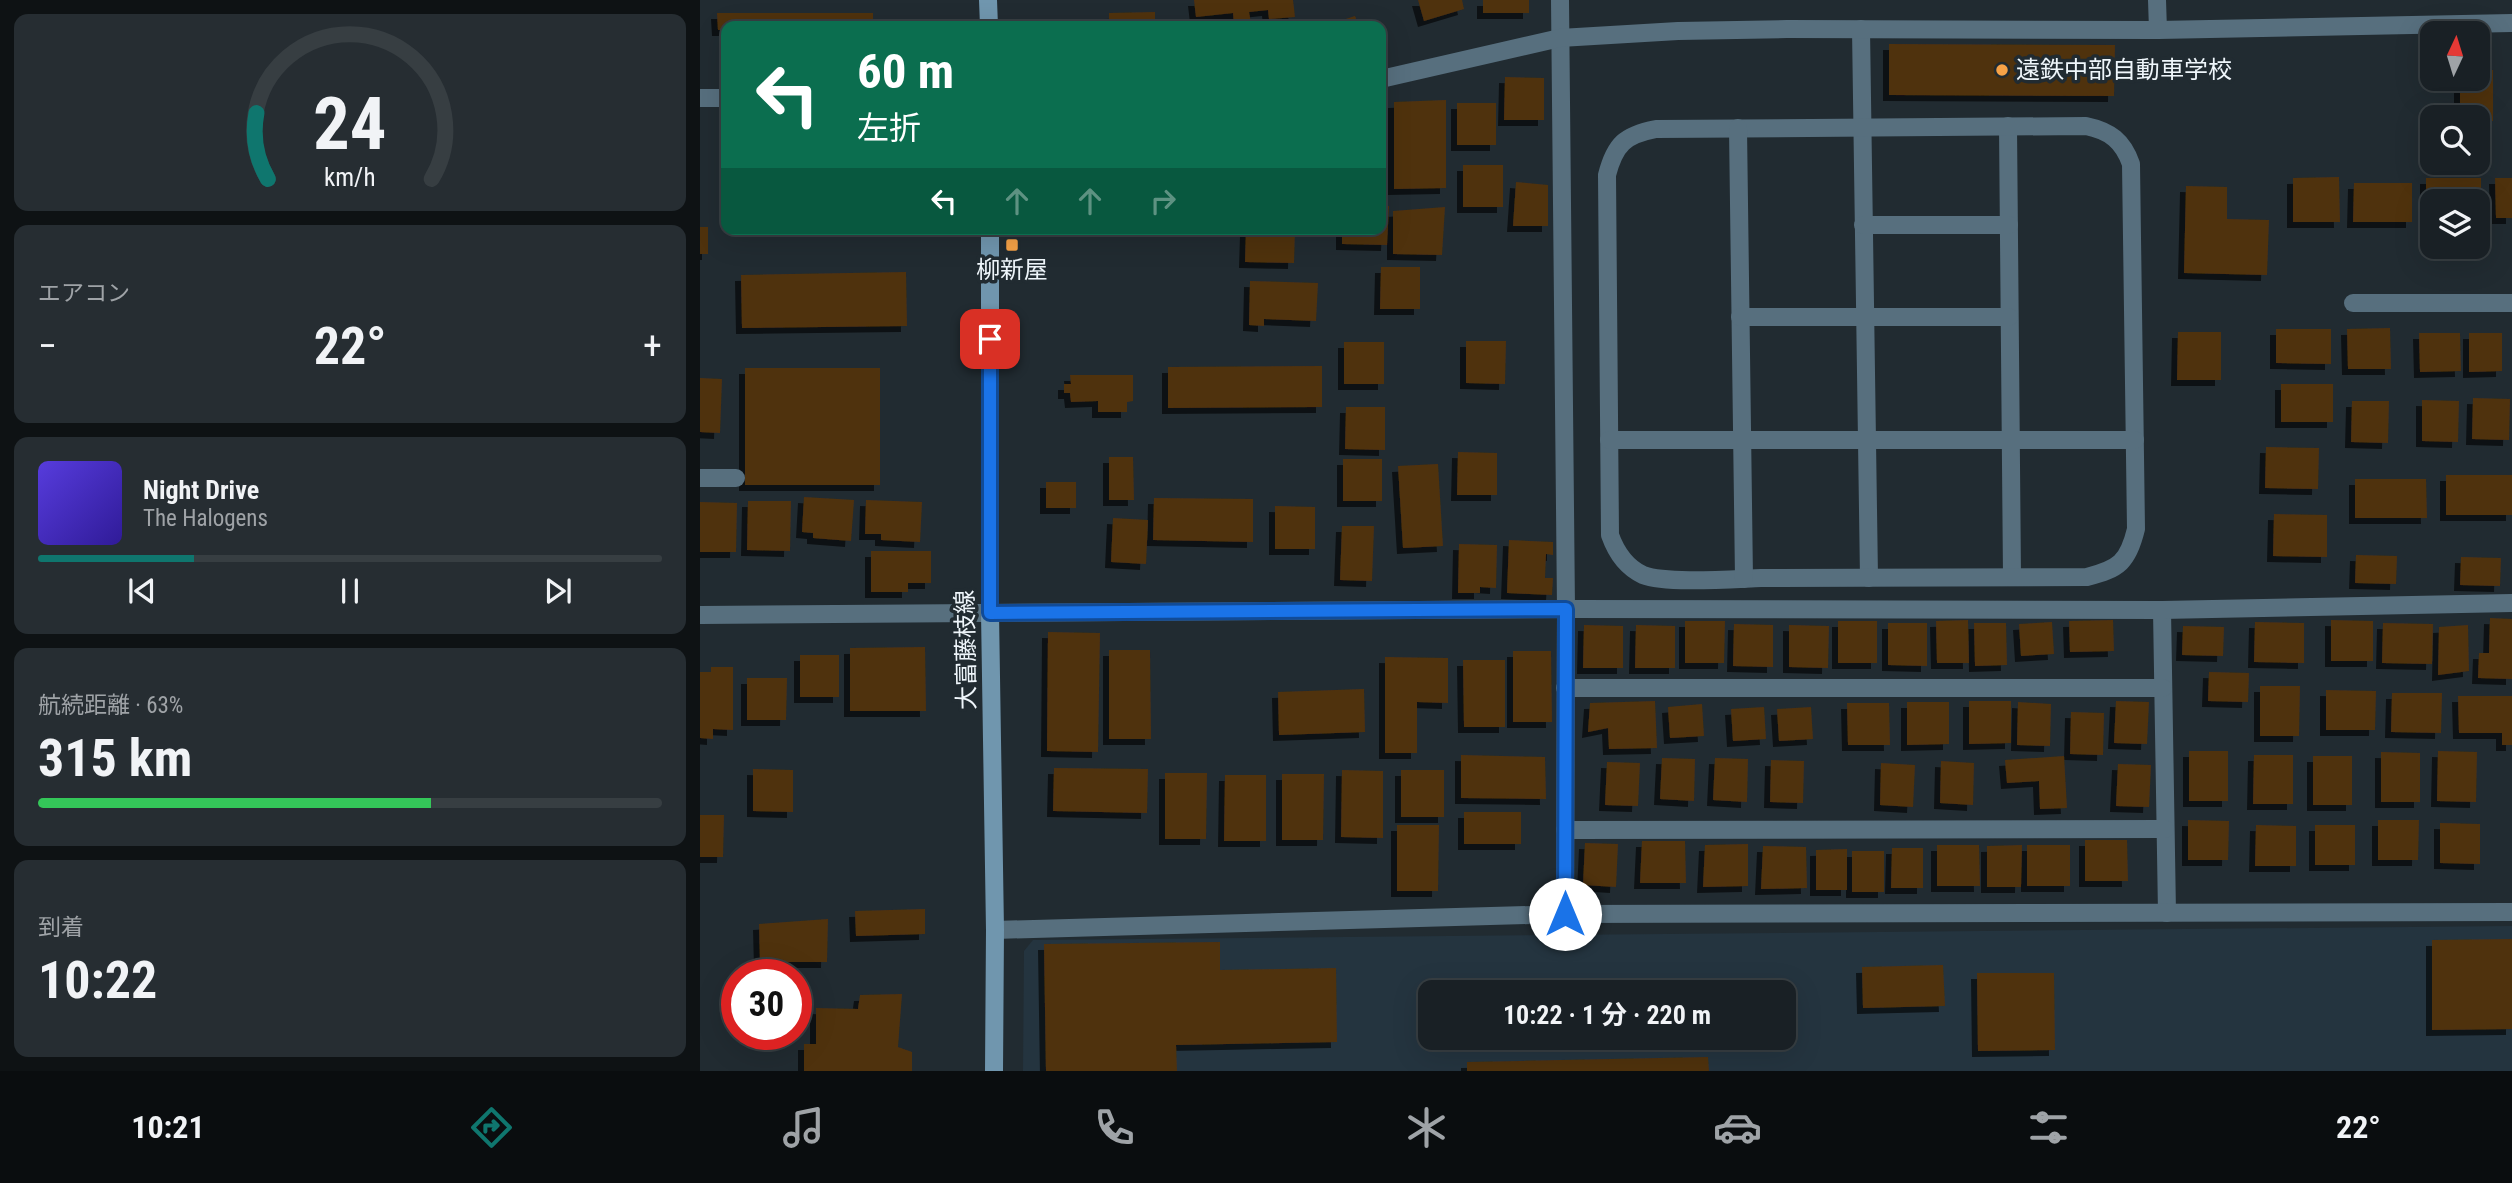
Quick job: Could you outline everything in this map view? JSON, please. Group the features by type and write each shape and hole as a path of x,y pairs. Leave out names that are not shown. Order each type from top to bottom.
{"main road":[{"path":"988,0 989,21"},
{"name":"大富藤枝線","path":"990,235 990,613 995,930 993,1071"}],"street":[{"path":"1560,0 1566,609 1565,914"},
{"path":"2157,0 2158,30"},
{"path":"1386,78 1560,38 1678,31 2158,30 2512,23"},
{"path":"1861,29 1869,578"},
{"path":"700,98 721,98"},
{"path":"2008,126 2012,577"},
{"path":"2086,126 2101,129 2116,138 2126,150 2131,164 2136,529 2132,547 2123,562 2107,572 2087,577 1660,579 1643,574 1628,564 1616,551 1610,535 1609,440 1607,175 1612,156 1622,141 1637,133 1656,129 1862,127 2086,126"},
{"path":"1738,128 1744,579"},
{"path":"1864,225 2009,225"},
{"path":"2353,303 2512,303"},
{"path":"1740,317 2009,317"},
{"path":"1609,440 2135,440"},
{"path":"700,478 736,478"},
{"path":"700,615 1566,609 2162,610 2512,604"},
{"path":"2162,610 2166,913"},
{"path":"1565,688 2163,688"},
{"path":"1565,830 2165,829"},
{"path":"995,930 1565,914 2512,912"}],"shaded area":[{"path":"2512,926 2512,1071 1023,1071 1024,951 1033,940"}],"building":[{"path":"1194,0 1293,0 1295,17 1269,19 1268,10 1249,12 1251,21 1234,21 1233,13 1196,17"},
{"path":"1418,0 1462,0 1464,9 1424,21"},
{"path":"1483,0 1529,0 1529,13 1483,13"},
{"path":"1155,12 1155,21 1109,21 1109,13"},
{"path":"717,13 873,13 873,21 721,21 721,30 718,30"},
{"path":"1355,16 1357,21 1340,21"},
{"name":"遠鉄中部自動車学校","path":"1889,44 2115,45 2114,96 1889,95"},
{"path":"2490,70 2493,70 2493,121 2490,121 2490,105 2460,105 2460,91 2490,91"},
{"path":"1505,77 1544,78 1544,120 1504,120"},
{"path":"1446,100 1446,188 1394,189 1394,102"},
{"path":"1457,103 1496,103 1496,145 1457,145"},
{"path":"1463,165 1503,165 1503,207 1463,207"},
{"path":"2339,177 2340,222 2293,222 2293,178"},
{"path":"2426,178 2481,178 2481,189 2426,189"},
{"path":"2495,178 2512,178 2512,218 2496,218"},
{"path":"1516,182 1548,185 1548,226 1513,226"},
{"path":"2354,183 2412,183 2412,222 2353,222"},
{"path":"2186,186 2227,187 2227,219 2269,220 2267,275 2184,273"},
{"path":"1386,206 1389,206 1387,245 1342,244 1342,235 1386,235"},
{"path":"1445,207 1442,255 1393,254 1393,211"},
{"path":"700,227 708,227 708,254 700,254"},
{"path":"1246,235 1295,235 1294,263 1245,262"},
{"path":"1381,267 1420,267 1420,309 1380,309"},
{"path":"906,272 907,326 742,328 741,275"},
{"path":"1250,281 1318,283 1316,321 1264,319 1264,326 1249,325"},
{"path":"2390,328 2391,369 2348,369 2347,329"},
{"path":"2276,329 2331,329 2331,364 2276,363"},
{"path":"2178,332 2221,332 2221,380 2177,380"},
{"path":"2419,333 2460,333 2461,371 2420,372"},
{"path":"2469,333 2502,333 2502,371 2469,372"},
{"path":"1466,341 1506,341 1505,384 1466,383"},
{"path":"1344,342 1384,342 1384,384 1344,384"},
{"path":"1322,366 1322,407 1168,408 1168,367"},
{"path":"745,368 880,368 880,485 745,485"},
{"path":"1070,375 1133,375 1133,401 1127,402 1127,412 1098,412 1098,401 1071,402 1070,393 1064,393 1064,384 1071,384"},
{"path":"700,378 722,379 720,433 700,432"},
{"path":"2281,384 2333,384 2333,422 2281,422"},
{"path":"2473,398 2510,399 2509,440 2472,439"},
{"path":"2422,400 2459,401 2458,442 2422,441"},
{"path":"2352,401 2389,401 2388,443 2351,442"},
{"path":"1346,407 1385,407 1385,450 1345,449"},
{"path":"2266,447 2319,448 2318,489 2265,488"},
{"path":"1458,452 1497,453 1497,495 1457,495"},
{"path":"1109,457 1133,457 1134,500 1109,500"},
{"path":"1343,459 1382,459 1382,501 1343,501"},
{"path":"1438,464 1443,546 1403,548 1398,466"},
{"path":"2446,475 2512,475 2512,515 2446,515"},
{"path":"2355,479 2426,479 2427,518 2355,518"},
{"path":"1046,482 1076,482 1076,508 1046,508"},
{"path":"804,497 854,500 851,541 813,538 813,533 802,532"},
{"path":"1154,498 1253,499 1253,542 1153,540"},
{"path":"866,500 922,502 920,542 881,540 881,534 865,534"},
{"path":"748,501 791,501 790,551 747,550"},
{"path":"700,502 737,503 736,552 700,552"},
{"path":"1275,506 1315,507 1315,549 1275,549"},
{"path":"2274,514 2327,515 2327,557 2273,556"},
{"path":"1113,518 1148,520 1146,564 1111,562"},
{"path":"1342,526 1374,526 1372,581 1340,580"},
{"path":"1509,540 1553,542 1553,555 1546,554 1545,578 1553,578 1552,595 1507,593"},
{"path":"1459,544 1497,545 1496,588 1480,587 1480,593 1458,593"},
{"path":"871,551 931,551 931,583 908,583 908,592 871,592"},
{"path":"2356,555 2397,556 2396,584 2355,583"},
{"path":"2461,557 2501,558 2500,586 2460,585"},
{"path":"2490,618 2512,619 2512,679 2478,678 2479,653 2489,653"},
{"path":"1968,620 1969,663 1937,663 1936,621"},
{"path":"2113,620 2114,651 2070,652 2069,621"},
{"path":"2331,620 2373,621 2373,661 2331,661"},
{"path":"1685,621 1725,621 1724,663 1685,663"},
{"path":"1838,621 1877,621 1877,663 1838,663"},
{"path":"2052,622 2054,654 2021,656 2019,624"},
{"path":"2255,622 2304,623 2304,663 2254,662"},
{"path":"1888,623 1927,623 1927,666 1888,665"},
{"path":"1974,623 2006,623 2007,665 1975,666"},
{"path":"2383,623 2433,624 2432,664 2382,663"},
{"path":"1734,624 1773,625 1773,667 1733,666"},
{"path":"1584,625 1623,626 1623,668 1583,668"},
{"path":"1636,625 1675,626 1675,668 1635,668"},
{"path":"1789,625 1829,626 1828,668 1789,667"},
{"path":"2468,625 2469,671 2438,675 2439,627"},
{"path":"2183,626 2224,627 2223,656 2182,655"},
{"path":"1048,632 1100,633 1098,752 1047,751"},
{"path":"925,647 926,711 850,711 850,648"},
{"path":"1109,650 1150,650 1151,739 1109,739"},
{"path":"1513,651 1551,651 1552,722 1513,722"},
{"path":"800,655 839,655 839,697 800,697"},
{"path":"1385,657 1448,658 1448,703 1417,702 1417,753 1385,753"},
{"path":"1463,660 1505,660 1505,727 1464,727"},
{"path":"711,667 733,667 733,730 713,729 713,739 700,738 700,672 711,672"},
{"path":"2209,672 2249,673 2248,702 2208,701"},
{"path":"747,678 787,678 786,720 747,720"},
{"path":"2260,686 2300,686 2299,736 2260,736"},
{"path":"1364,689 1365,732 1279,735 1278,692"},
{"path":"2326,690 2376,691 2375,730 2326,730"},
{"path":"2392,693 2442,693 2441,733 2391,732"},
{"path":"2458,696 2512,696 2512,745 2502,745 2502,733 2459,733"},
{"path":"1655,701 1657,748 1609,749 1608,728 1588,732 1590,703"},
{"path":"1969,701 2011,701 2011,743 1969,744"},
{"path":"2116,701 2149,702 2147,744 2114,743"},
{"path":"1907,702 1949,702 1949,744 1907,745"},
{"path":"2018,702 2051,704 2050,746 2017,745"},
{"path":"1847,703 1889,703 1890,745 1848,745"},
{"path":"1702,704 1704,736 1670,738 1668,707"},
{"path":"1764,707 1766,739 1733,741 1731,709"},
{"path":"1811,707 1813,739 1779,741 1777,709"},
{"path":"2071,712 2104,713 2103,755 2070,754"},
{"path":"2189,751 2228,751 2228,801 2189,801"},
{"path":"2438,751 2477,752 2476,802 2437,801"},
{"path":"2381,752 2420,753 2420,802 2381,802"},
{"path":"1461,755 1545,757 1546,799 1461,798"},
{"path":"2254,755 2293,755 2293,804 2253,804"},
{"path":"2064,756 2067,808 2040,809 2039,781 2007,783 2005,760"},
{"path":"2313,756 2352,756 2352,805 2313,805"},
{"path":"1662,758 1695,759 1694,801 1660,799"},
{"path":"1715,758 1748,759 1747,802 1713,800"},
{"path":"1771,760 1804,761 1803,803 1770,802"},
{"path":"1941,761 1974,763 1973,805 1940,803"},
{"path":"1607,762 1640,763 1638,806 1605,805"},
{"path":"1881,763 1915,765 1913,807 1880,805"},
{"path":"2118,764 2151,765 2149,807 2116,806"},
{"path":"1054,768 1148,769 1147,813 1053,811"},
{"path":"753,769 793,770 793,812 753,811"},
{"path":"1342,770 1383,771 1383,838 1341,837"},
{"path":"1401,770 1444,770 1444,817 1401,817"},
{"path":"1165,773 1207,773 1206,839 1165,839"},
{"path":"1282,774 1324,774 1323,840 1282,840"},
{"path":"1225,775 1266,775 1266,841 1224,841"},
{"path":"1464,812 1521,812 1521,844 1464,844"},
{"path":"700,815 724,815 723,857 700,857"},
{"path":"2188,820 2229,821 2228,860 2188,860"},
{"path":"2378,820 2419,820 2418,860 2378,860"},
{"path":"2440,823 2480,824 2480,864 2440,863"},
{"path":"1397,825 1439,825 1438,891 1397,891"},
{"path":"2256,825 2296,826 2296,866 2255,866"},
{"path":"2315,825 2355,825 2355,865 2315,865"},
{"path":"2085,840 2127,840 2128,881 2085,881"},
{"path":"1642,841 1685,841 1686,883 1640,883"},
{"path":"1585,843 1618,844 1616,887 1583,885"},
{"path":"1748,844 1748,886 1703,887 1705,845"},
{"path":"1937,845 1979,845 1980,886 1937,886"},
{"path":"2022,845 2021,887 1987,887 1987,846"},
{"path":"2027,845 2070,845 2070,886 2027,886"},
{"path":"1763,846 1806,847 1807,888 1761,889"},
{"path":"1892,848 1923,848 1923,888 1891,888"},
{"path":"1847,849 1847,890 1816,890 1816,850"},
{"path":"1852,851 1884,851 1884,892 1852,892"},
{"path":"925,909 925,934 856,936 855,911"},
{"path":"828,919 827,962 812,962 812,959 760,959 759,924"},
{"path":"2512,939 2512,1029 2432,1030 2432,940"},
{"path":"1220,942 1220,970 1336,968 1337,1042 1176,1045 1177,1071 1046,1071 1044,944"},
{"path":"1943,965 1945,1006 1863,1008 1862,967"},
{"path":"1977,973 2054,973 2055,1050 1978,1051"},
{"path":"902,994 898,1047 912,1052 912,1071 804,1071 804,1050 812,1050 812,1044 816,1044 816,1008 858,1009 860,995"},
{"path":"1708,1057 1709,1071 1467,1071 1467,1062"}],"place":[{"name":"遠鉄中部自動車学校","path":"2002,70"},
{"name":"柳新屋","path":"1012,245"}],"route":[{"path":"990,339 990,613 1566,609 1565,914"}]}
